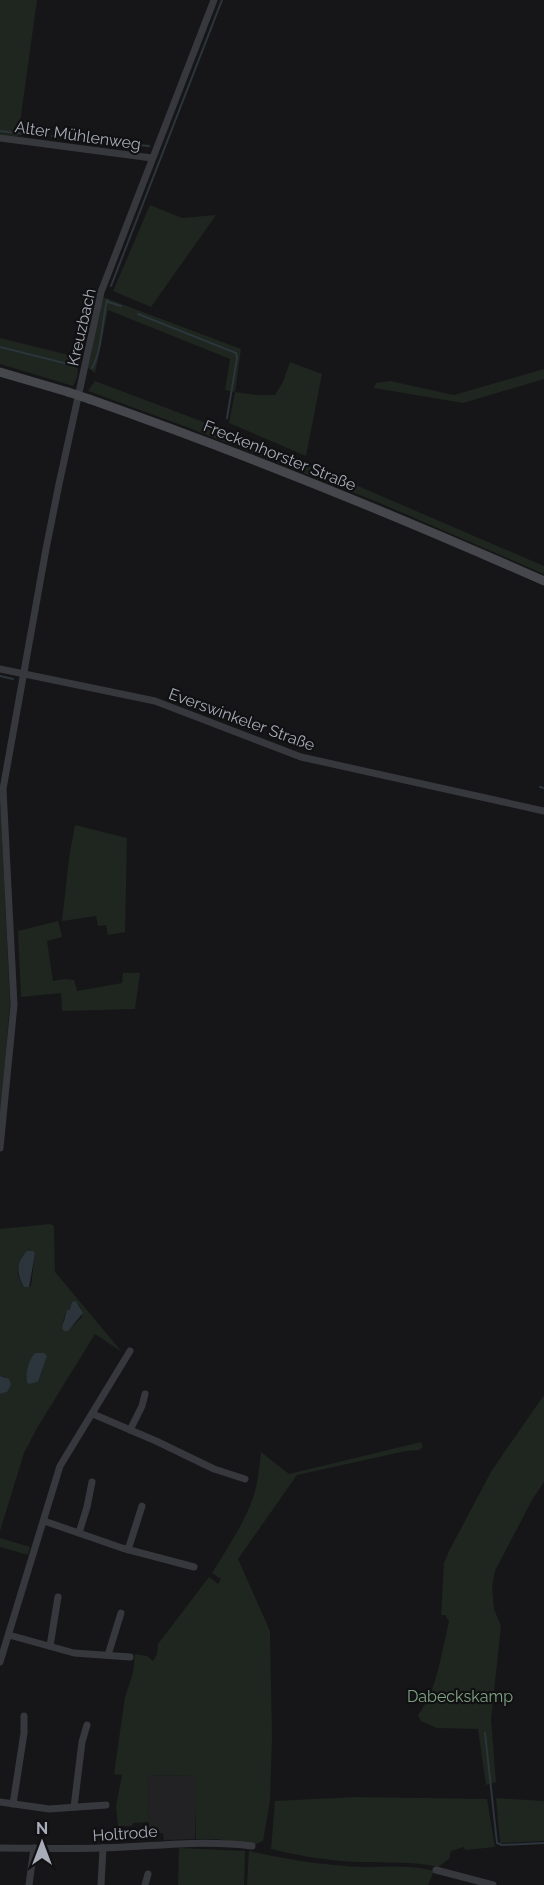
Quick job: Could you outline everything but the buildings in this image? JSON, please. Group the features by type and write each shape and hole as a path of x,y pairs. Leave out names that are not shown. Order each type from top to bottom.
{"main road":[{"name":"Freckenhorster Straße","path":"0,372 88,399 274,468 544,581"}],"street":[{"name":"Kreuzbach","path":"0,1148 14,1005 3,789 23,674 59,484 101,292 214,0"},
{"name":"Alter Mühlenweg","path":"0,138 152,158"},
{"name":"Everswinkeler Straße","path":"0,669 154,701 301,757 544,811"},
{"path":"0,1662 60,1466 130,1351"},
{"path":"130,1430 142,1406 145,1394"},
{"path":"93,1413 214,1469 245,1479"},
{"path":"79,1533 92,1482"},
{"path":"128,1550 142,1506"},
{"path":"44,1521 128,1550 194,1567"},
{"path":"50,1646 58,1597"},
{"path":"108,1655 121,1613"},
{"path":"9,1635 74,1653 130,1657"},
{"path":"14,1804 24,1733 24,1716"},
{"path":"74,1807 82,1742 87,1725"},
{"path":"0,1802 49,1809 106,1805"},
{"name":"Holtrode","path":"0,1848 103,1848 196,1843 252,1846"},
{"path":"29,1885 34,1848"},
{"path":"102,1885 103,1848"},
{"path":"436,1870 465,1882 494,1885"},
{"path":"145,1885 148,1874"}],"shaded area":[{"path":"27,1251 34,1251 35,1254 29,1287 24,1287 18,1269 20,1260"},
{"path":"76,1301 83,1313 68,1331 64,1331 62,1328 67,1310 70,1310 72,1302"},
{"path":"35,1353 44,1353 47,1356 38,1382 29,1384 27,1375 31,1359"},
{"path":"0,1376 9,1379 11,1385 7,1392 0,1394"},
{"path":"148,1775 197,1776 195,1839 164,1840 163,1833 149,1833"}],"green space":[{"path":"0,0 37,0 18,137 0,134"},
{"path":"150,205 182,218 216,215 151,307 113,291"},
{"path":"103,297 241,349 235,392 225,390 230,359 108,310 95,373 88,368"},
{"path":"0,338 73,356 78,371 73,386 0,364"},
{"path":"290,362 322,374 306,456 229,423 235,392 275,395 283,382"},
{"path":"544,369 544,379 463,403 374,388 376,383 390,381 454,395"},
{"path":"95,381 251,440 544,566 544,574 375,501 88,391"},
{"path":"0,793 10,1004 0,1119"},
{"path":"75,825 127,838 125,932 108,935 106,925 98,926 96,916 62,921"},
{"path":"58,921 62,937 47,941 53,981 74,980 77,991 122,983 123,973 140,973 135,1009 62,1011 61,993 21,997 18,931"},
{"path":"50,1224 54,1226 55,1272 122,1352 95,1334 24,1453 0,1531 0,1394 7,1392 5,1377 0,1376 0,1229","holes":["34,1251 31,1286 24,1287 18,1274 19,1264 23,1254","76,1301 81,1308 82,1317 73,1326 63,1321 67,1310 70,1310","47,1356 36,1383 26,1379 32,1357"]},
{"name":"Dabeckskamp","path":"544,1395 544,1482 532,1500 495,1571 492,1587 494,1609 501,1626 491,1720 496,1782 486,1785 478,1729 437,1728 421,1721 418,1715 425,1706 434,1683 449,1621 445,1615 441,1615 444,1563 492,1470"},
{"path":"421,1442 423,1447 419,1450 297,1475 238,1559 270,1631 272,1738 270,1801 263,1841 254,1845 216,1839 196,1839 196,1776 148,1775 149,1822 118,1826 116,1806 122,1775 114,1774 125,1697 133,1673 135,1654 147,1656 153,1661 157,1654 158,1644 209,1577 218,1584 221,1579 212,1573 249,1508 256,1487 261,1452 289,1474"},
{"path":"0,1538 30,1547 28,1555 0,1547"},
{"path":"356,1797 487,1799 495,1847 465,1850 464,1847 451,1851 449,1859 438,1867 408,1863 337,1861 271,1849 275,1801"},
{"path":"496,1798 544,1801 544,1841 500,1843"},
{"path":"179,1848 245,1851 244,1885 178,1885"},
{"path":"249,1851 321,1864 357,1867 412,1867 434,1871 428,1885 247,1885"}],"waterway":[{"path":"111,286 222,0"},
{"path":"0,131 41,136"},
{"path":"52,136 149,146"},
{"path":"92,368 100,345 107,300 121,306"},
{"path":"138,314 236,353 227,418"},
{"path":"0,347 76,366"},
{"path":"0,676 13,679"},
{"path":"540,787 544,788"},
{"path":"485,1733 497,1843 502,1845 544,1843"}]}
